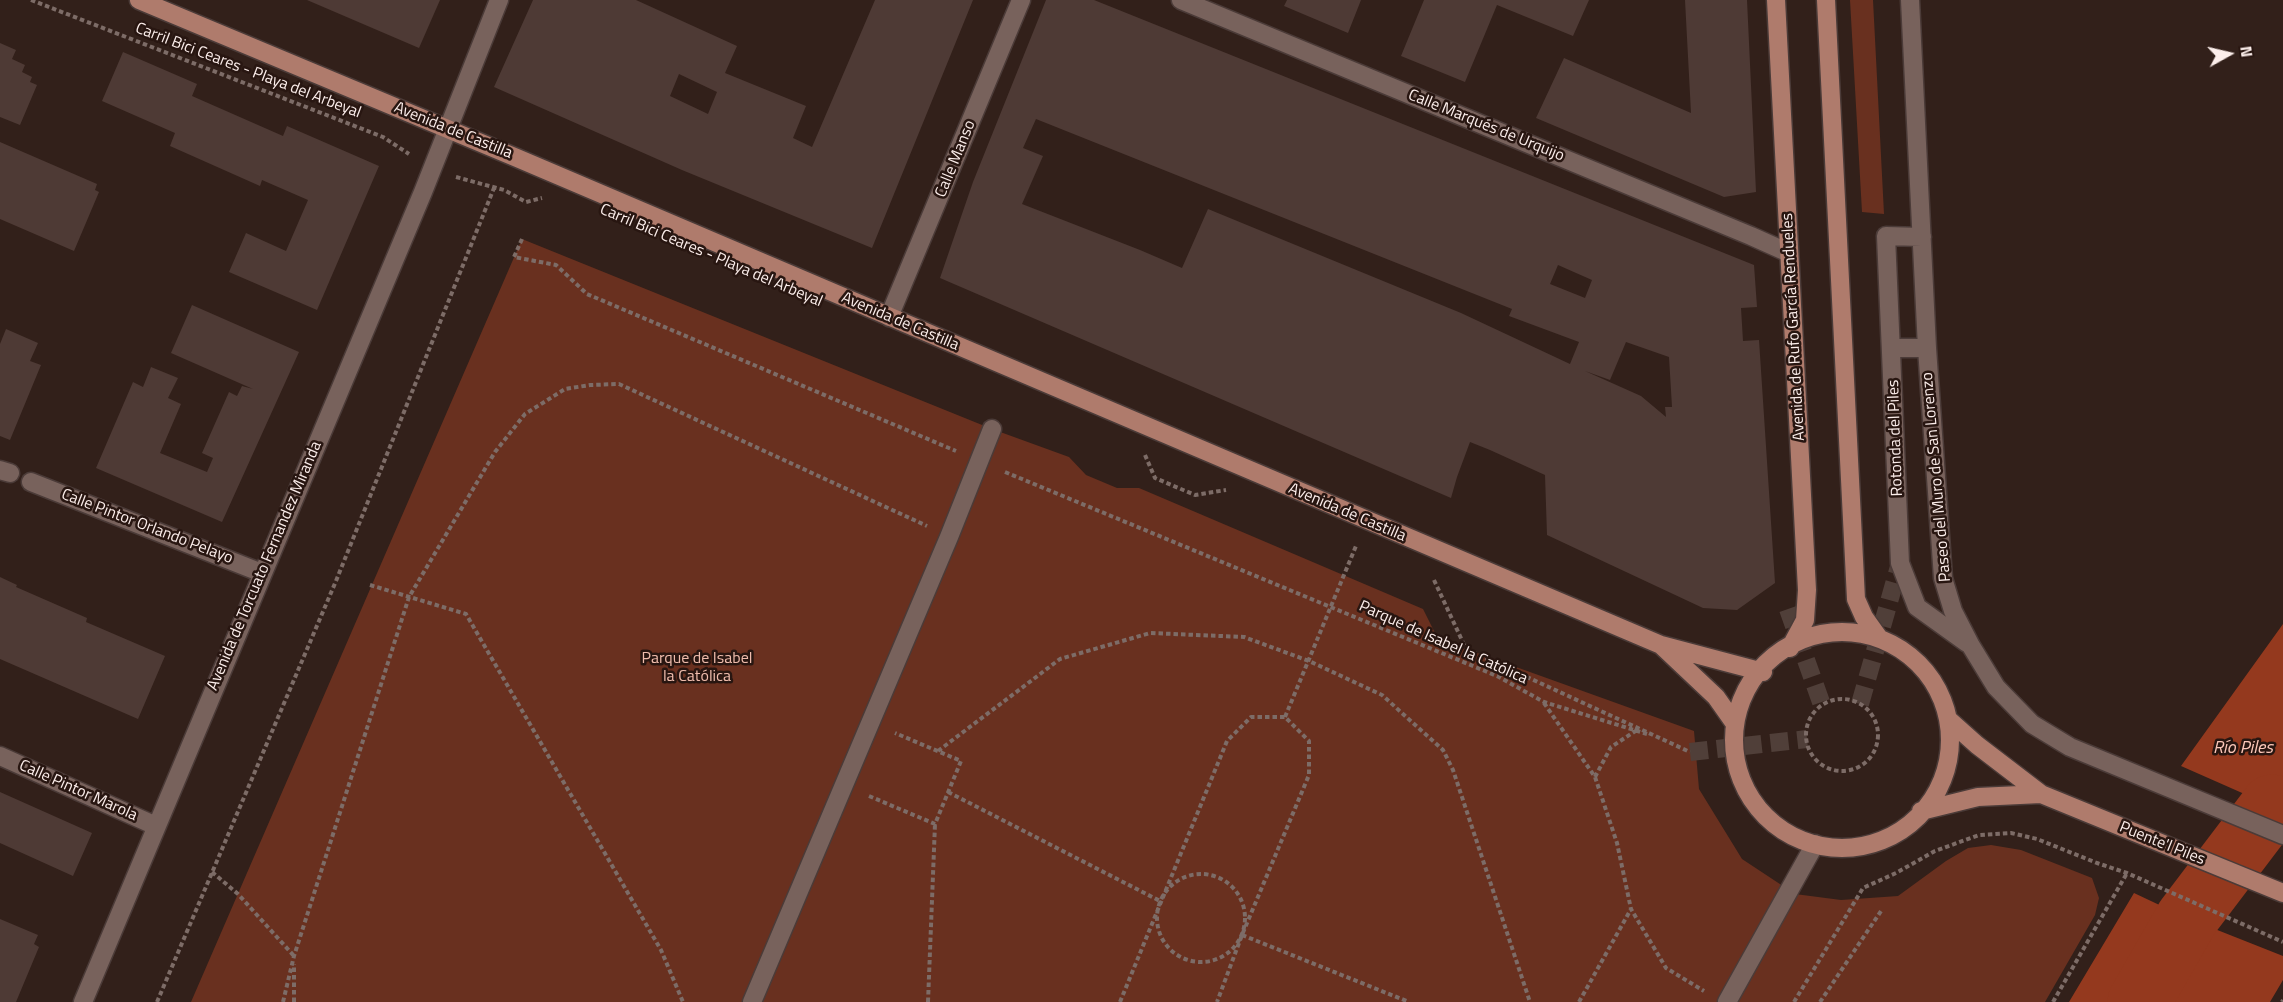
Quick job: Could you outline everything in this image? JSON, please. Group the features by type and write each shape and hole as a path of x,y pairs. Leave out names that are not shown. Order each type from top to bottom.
{"main road":[{"name":"Avenida de Castilla","path":"139,0 1661,645 1763,672"},
{"name":"Avenida de Rufo García Rendueles","path":"1776,0 1808,590 1805,620 1789,650"},
{"path":"1826,0 1856,599 1864,617 1879,638"},
{"path":"1852,630 1879,638 1912,658 1937,687 1949,720 1950,763 1937,790 1921,811 1884,841 1844,850 1797,841 1775,827 1762,814 1744,786 1735,763 1735,724 1745,692 1763,672 1809,637 1830,631 1852,630"},
{"name":"Avenida de Castilla","path":"1661,645 1716,697 1735,724"},
{"name":"Puente'l Piles","path":"1949,720 1977,745 2044,795 2283,893"},
{"name":"Puente'l Piles","path":"1921,811 1978,797 2044,795"}],"street":[{"name":"Avenida de Torcuato Fernandez Miranda","path":"83,1002 432,170 499,0"},
{"name":"Calle Manso","path":"889,317 1021,0"},
{"name":"Calle Marqués de Urquijo","path":"1181,0 1789,253"},
{"name":"Paseo del Muro de San Lorenzo","path":"1910,0 1927,348 1943,578 1953,611 1996,687 2032,724 2070,747 2283,835"},
{"name":"Rotonda del Piles","path":"1922,237 1886,236 1900,563 1917,608 1971,646"},
{"path":"1892,348 1927,348"},
{"path":"752,1002 949,537 992,429"},
{"name":"Calle Pintor Orlando Pelayo","path":"32,482 262,573"},
{"name":"Calle Pintor Marola","path":"0,756 156,826"},
{"path":"1719,999 1815,844"}],"path":[{"name":"Carril Bici Ceares - Playa del Arbeyal","path":"31,0 383,137 432,170 504,190 526,202 545,197"},
{"path":"157,1002 336,581 494,188"},
{"name":"Parque de Isabel la Católica","path":"522,239 514,257 556,265 587,294 979,461 1497,676 1544,702 1638,729 1690,752"},
{"path":"283,1002 294,956 409,597 495,452 525,414 564,389 619,384 949,537"},
{"path":"1134,451 1145,455 1155,478 1195,495 1226,490 1236,495"},
{"path":"1345,542 1366,550"},
{"path":"1285,717 1356,546"},
{"path":"1425,576 1435,580 1466,649 1638,729"},
{"path":"370,585 466,614 661,950 683,1002"},
{"path":"938,751 1060,659 1150,633 1244,637 1309,662 1382,695 1443,750 1453,770 1530,1002"},
{"path":"1836,699 1850,700 1860,704 1869,711 1877,726 1877,744 1874,752 1868,760 1850,770 1839,771 1819,762 1810,750 1807,740 1808,724 1815,711 1836,699"},
{"name":"Parque de Isabel la Católica","path":"1544,702 1594,777 1617,843 1631,909 1666,968 1719,999"},
{"path":"1120,1002 1227,741 1251,717 1285,717 1309,741 1309,776 1242,935 1217,1002"},
{"path":"869,723 961,761 935,824 928,1002"},
{"path":"1594,777 1611,747 1638,729"},
{"path":"843,785 935,824"},
{"path":"948,792 1160,901"},
{"path":"1794,1002 1863,888 1935,851 1979,835 2011,833 2037,839 2127,873 2283,942"},
{"path":"212,872 238,894 294,956 294,1002"},
{"path":"1205,873 1218,877 1230,884 1239,895 1244,908 1245,922 1242,935 1233,949 1221,958 1199,962 1177,956 1166,945 1158,931 1157,916 1160,901 1178,880 1205,873"},
{"path":"2053,1002 2127,873"},
{"path":"1580,1002 1631,909"},
{"path":"1820,1002 1881,911"},
{"path":"1242,935 1409,1002"}],"green space":[{"path":"1850,0 1873,0 1884,214 1862,212"},
{"name":"Parque de Isabel la Católica","path":"522,239 992,429 1069,457 1086,475 1117,488 1139,488 1423,609 1442,647 1466,649 1694,731 1699,789 1742,859 1795,894 1841,900 1898,896 1968,848 1991,845 2021,850 2092,878 2099,898 2095,915 2045,1002 191,1002"}],"water":[{"name":"Río Piles","path":"2283,624 2283,811 2181,766"},
{"path":"2134,893 2187,918 2283,956 2283,980 2270,1002 2069,1002"}],"building":[{"path":"307,0 440,0 419,48"},
{"path":"533,0 636,0 737,46 725,73 806,106 793,138 812,147 875,0 973,0 872,248 682,170 494,87","holes":["679,74 717,92 708,114 670,96"]},
{"path":"1046,0 1094,0 1754,265 1757,307 1741,308 1743,341 1759,340 1775,583 1737,610 1703,608 1547,535 1545,475 1490,450 1470,442 1451,498 940,278 973,182","holes":["1036,119 1512,309 1509,316 1579,342 1570,364 1461,313 1208,209 1182,268 1022,204 1043,156 1023,148","1558,265 1592,280 1585,298 1550,284","1626,342 1669,357 1672,407 1665,407 1666,417 1641,396 1585,371 1610,380"]},
{"path":"1287,0 1361,0 1348,33 1284,6"},
{"path":"1424,0 1589,0 1573,36 1497,5 1465,82 1401,56"},
{"path":"1685,0 1747,0 1756,192 1724,197 1536,118 1564,58 1691,113"},
{"path":"0,43 16,50 12,59 25,65 22,72 32,77 30,82 37,85 20,125 0,117"},
{"path":"123,52 197,84 192,96 283,136 287,126 379,166 317,310 229,272 246,233 286,251 308,200 262,180 260,186 170,146 175,133 102,101"},
{"path":"0,142 97,184 95,190 99,192 74,251 0,219"},
{"path":"192,305 299,352 222,522 96,468 133,382 143,387 151,367 178,378 168,398 181,404 160,453 207,472 213,458 202,453 229,392 237,396 242,386 253,389 171,353"},
{"path":"6,329 38,343 30,361 41,365 10,440 0,436 0,344"},
{"path":"0,577 17,585 16,587 87,618 86,622 165,656 138,719 0,659"},
{"path":"0,792 92,833 73,876 0,843"},
{"path":"0,919 38,935 34,944 39,947 16,1002 0,1002"}],"waterway":[{"name":"Río Piles","path":"2139,1002 2187,918 2272,806"}],"tunnel":[{"path":"1860,704 1900,563"},
{"path":"1788,609 1822,705"},
{"path":"1690,752 1807,739"}]}
